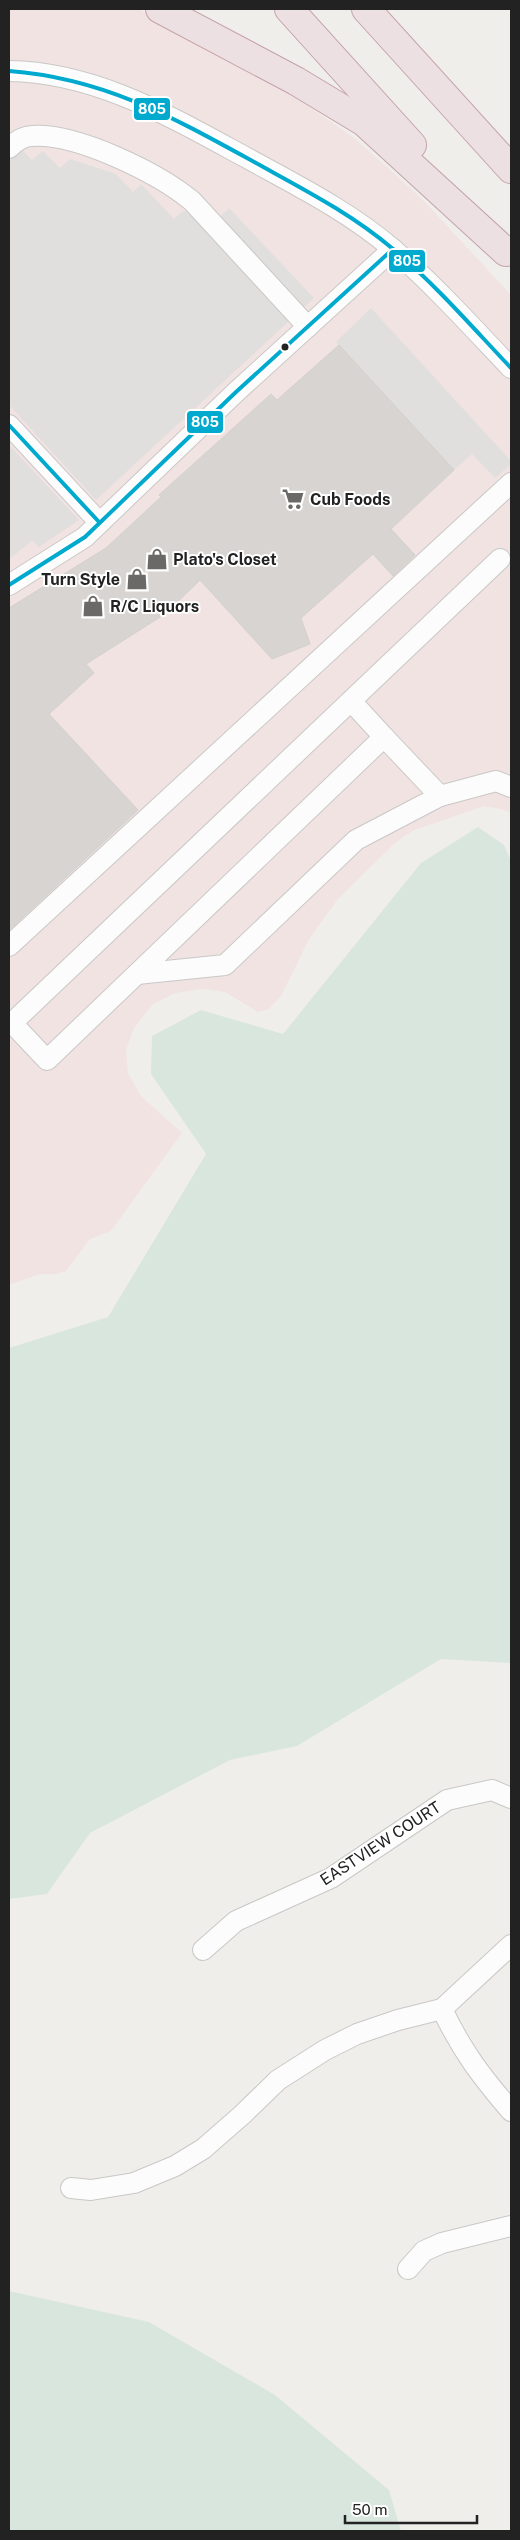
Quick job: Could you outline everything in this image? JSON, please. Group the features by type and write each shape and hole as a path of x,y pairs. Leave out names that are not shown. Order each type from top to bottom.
{"highway":[{"path":"160,9 296,81 364,122 509,255"},
{"path":"289,9 509,255"},
{"path":"366,9 511,169"}],"street":[{"path":"9,72 64,78 109,90 152,107 312,193 351,218 393,249 437,290 511,368"},
{"path":"9,148 15,142 30,136 51,137 118,158 180,191 192,201 308,327"},
{"path":"9,585 85,537 393,249"},
{"path":"9,425 99,522"},
{"path":"9,946 511,483"},
{"path":"384,737 47,1060 12,1023 351,701 508,559"},
{"path":"351,701 440,796"},
{"path":"137,974 225,965 356,840 440,796 496,781 511,787"},
{"name":"EASTVIEW COURT","path":"203,1950 236,1921 331,1878 447,1800 492,1790 511,1798"},
{"path":"71,2188 91,2190 134,2183 175,2166 203,2149 278,2080 325,2050 357,2034 398,2020 442,2009 511,1945"},
{"path":"442,2009 470,2062 511,2111"},
{"path":"408,2268 424,2251 442,2243 511,2226"}],"shaded area":[{"path":"9,9 138,9 259,72 353,137 426,203 511,295 511,813 484,806 412,831 395,843 338,899 309,939 281,996 269,1009 258,1012 225,992 202,989 175,993 153,1004 134,1028 126,1050 128,1073 141,1096 182,1133 111,1231 90,1239 66,1271 57,1274 40,1274 9,1285"},
{"path":"9,136 32,160 43,151 60,168 70,159 116,174 133,192 141,184 174,219 183,211 221,216 229,208 314,298 96,500 9,405"},
{"path":"371,308 511,461 511,464 495,478 472,454 454,470 336,342"},
{"path":"9,445 79,520 39,547 32,541 9,559"},
{"path":"478,827 504,845 511,861 511,1663 441,1659 297,1746 230,1760 90,1833 47,1894 9,1899 9,1348 108,1317 206,1154 151,1074 152,1036 201,1010 283,1034 421,863"},
{"path":"9,2291 149,2322 275,2395 389,2490 401,2531 9,2531"}],"building":[{"path":"339,345 454,470 391,529 415,555 393,576 373,554 301,618 310,644 272,659 200,580 165,614 86,664 94,673 49,714 138,810 9,930 9,608 106,548 161,497 159,495 271,394 277,400"}],"transit line":[{"name":"805","path":"9,71 44,75 76,82 107,91 137,103 196,131 327,203 361,224 409,263 454,307 511,368"},
{"name":"805","path":"9,585 85,537 236,392 393,249"},
{"name":"805","path":"9,425 99,522"}],"place":[{"name":"Cub Foods","path":"293,499"},
{"name":"Plato's Closet","path":"157,559"},
{"name":"Turn Style","path":"137,579"},
{"name":"R/C Liquors","path":"93,606"}]}
